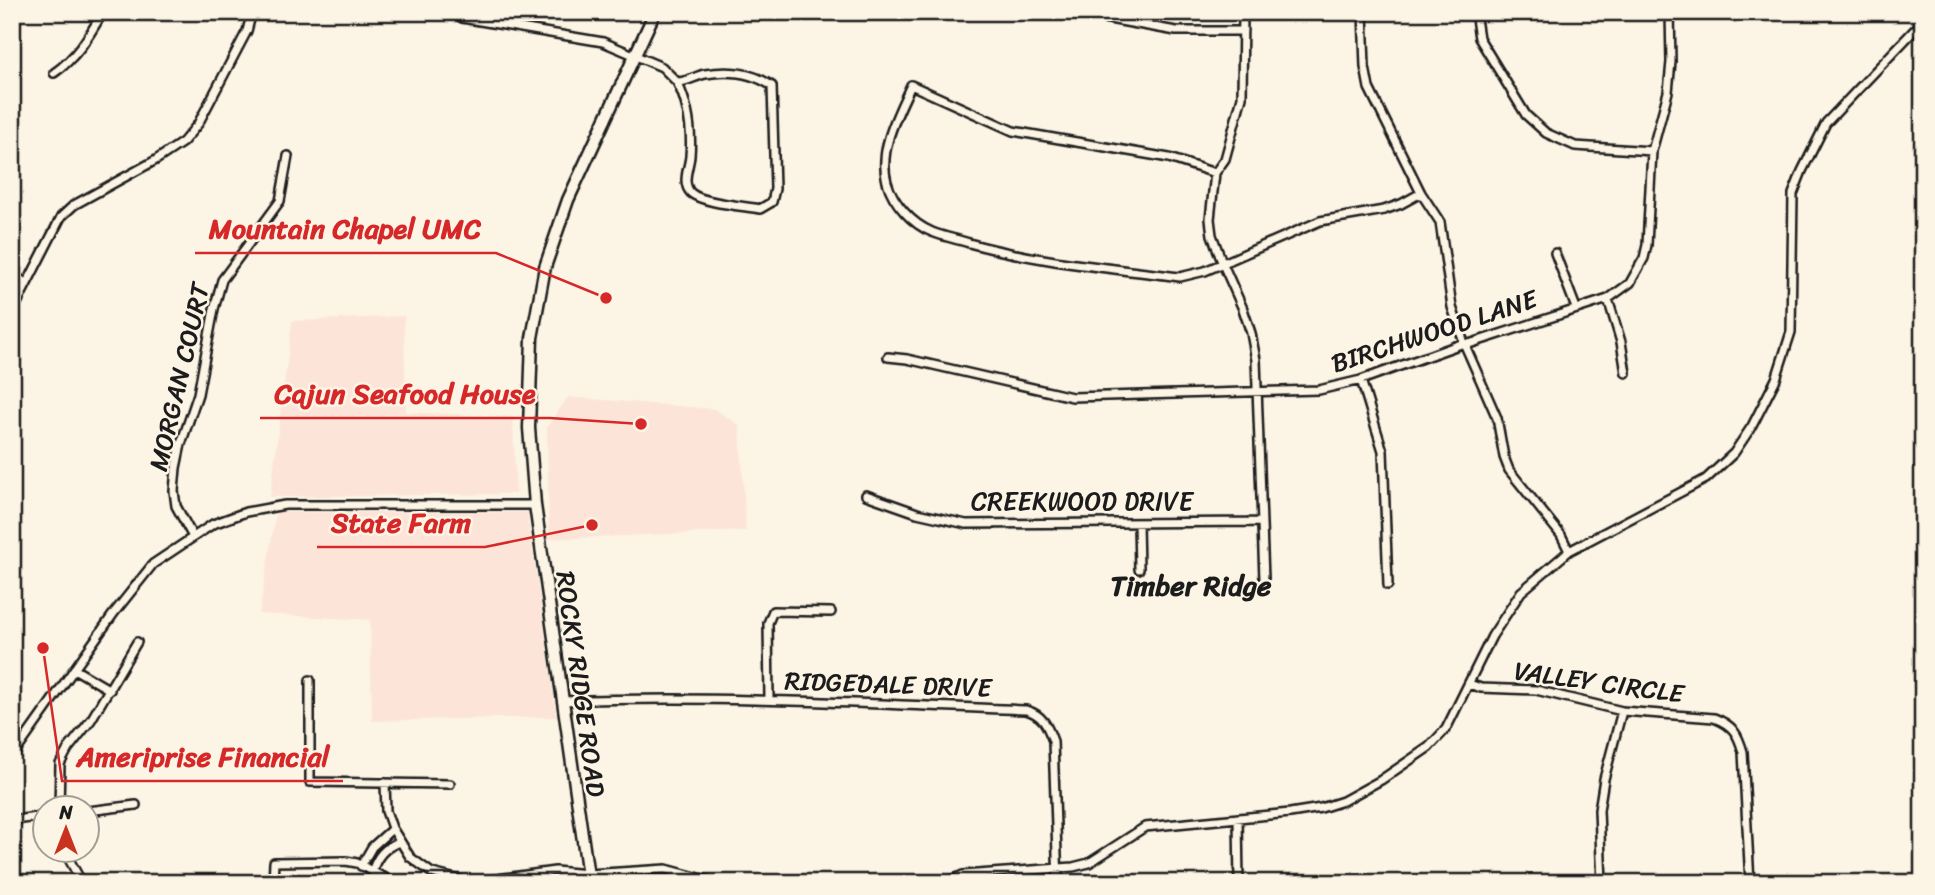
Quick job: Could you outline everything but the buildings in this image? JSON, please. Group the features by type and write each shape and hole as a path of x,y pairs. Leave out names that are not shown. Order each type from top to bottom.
{"main road":[{"name":"ROCKY RIDGE ROAD","path":"589,878 535,505 529,428 532,338 545,267 571,193 655,12"}],"street":[{"path":"54,73 68,62 86,41 103,12"},
{"path":"12,313 61,217 74,205 183,142 198,124 247,31 252,12"},
{"path":"458,12 462,18 603,42 662,67 677,82 685,98 691,129 690,158 685,181 690,192 701,198 760,209 772,202 775,189 772,86 761,78 733,72 703,75 686,82 677,82"},
{"path":"1070,12 1176,31 1243,31"},
{"path":"1242,12 1242,97 1225,159 1215,173 1210,219 1212,235 1251,333 1256,360 1264,579"},
{"path":"1363,12 1365,67 1369,88 1421,193 1440,222 1452,307 1464,343 1497,418 1504,457 1509,470 1561,535 1569,551"},
{"path":"1475,12 1479,38 1526,115 1546,133 1575,146 1652,151"},
{"name":"BIRCHWOOD LANE","path":"888,357 1072,397 1319,390 1361,380 1464,343 1469,344 1608,299 1630,284 1644,258 1647,245 1652,151 1668,92 1670,72 1670,12"},
{"path":"946,883 962,875 1073,867 1089,863 1145,827 1321,808 1343,801 1381,780 1429,747 1446,729 1492,636 1521,592 1569,551 1706,479 1734,453 1752,426 1776,379 1791,332 1793,194 1802,171 1826,123 1923,21"},
{"path":"1215,173 1169,158 1013,131 911,85 891,131 885,158 887,180 894,198 912,220 931,232 1013,255 1180,277 1205,271 1320,221 1384,210 1421,193"},
{"name":"MORGAN COURT","path":"193,537 176,506 176,468 198,394 214,309 222,280 280,201 288,156"},
{"path":"1555,253 1576,308"},
{"path":"12,275 27,283"},
{"path":"1608,299 1621,342 1626,373"},
{"path":"1361,380 1383,452 1388,585"},
{"name":"CREEKWOOD DRIVE","path":"866,495 917,513 966,524 1260,522"},
{"path":"12,757 114,613 153,564 213,524 241,514 285,505 535,505"},
{"path":"1138,523 1139,569"},
{"path":"769,700 768,623 773,611 831,612"},
{"path":"59,794 60,764 110,690 137,642"},
{"path":"74,669 110,690"},
{"path":"310,680 310,782 450,784"},
{"name":"VALLEY CIRCLE","path":"1469,684 1482,688 1536,690 1622,711 1714,718 1726,722 1737,733 1744,752 1750,883"},
{"name":"RIDGEDALE DRIVE","path":"562,701 633,698 769,700 1026,710 1036,713 1046,722 1053,741 1058,883"},
{"path":"1602,883 1599,810 1604,779 1622,711"},
{"path":"385,783 386,811 399,842 421,867 451,879 482,881 555,871 589,878 666,869 718,883"},
{"path":"102,809 136,805"},
{"path":"14,820 32,818"},
{"path":"1238,818 1239,883"},
{"path":"362,866 372,847 392,829"},
{"path":"372,872 376,859 386,848 399,842"},
{"path":"273,883 274,862 346,861 362,866 394,883"},
{"path":"72,864 82,883"}],"shaded area":[{"path":"404,316 406,412 513,417 516,494 270,497 292,321"},
{"path":"568,397 715,409 740,426 746,531 549,539 547,427"},
{"path":"276,512 527,512 557,717 372,721 370,620 259,614"}],"place":[{"name":"Mountain Chapel UMC","path":"606,298"},
{"name":"Cajun Seafood House","path":"641,424"},
{"name":"State Farm","path":"592,525"},
{"name":"Ameriprise Financial","path":"43,648"}],"district":[{"name":"Timber Ridge","path":"1191,585"}]}
